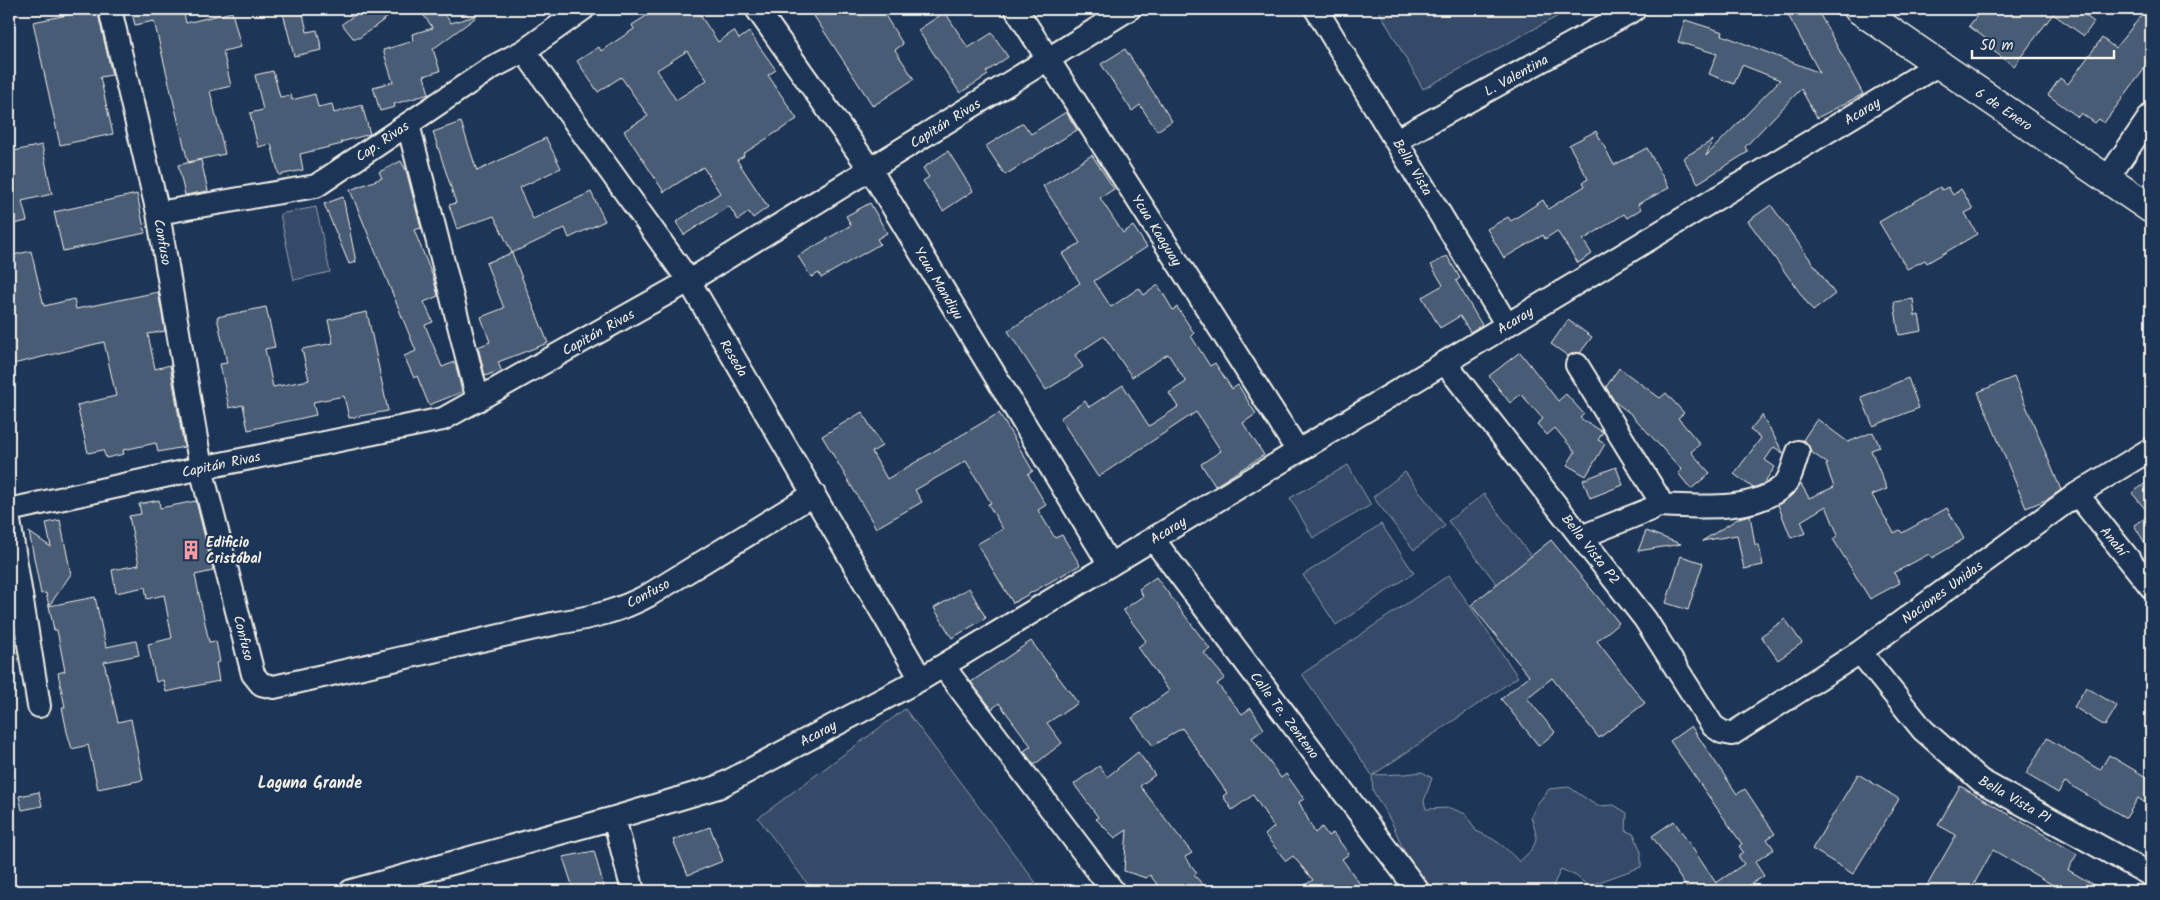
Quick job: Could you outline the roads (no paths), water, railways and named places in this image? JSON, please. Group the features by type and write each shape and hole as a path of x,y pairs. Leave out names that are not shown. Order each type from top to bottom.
{"main road":[{"name":"6 de Enero","path":"1858,9 2151,209"}],"street":[{"name":"Confuso","path":"110,9 158,213 201,468 253,674 262,684 274,687 547,625 595,617 632,604 814,494"},
{"name":"Cap. Rivas","path":"158,213 316,186 491,68 524,51 583,9"},
{"name":"Ycua Mandiyu","path":"757,9 870,169 1110,565"},
{"name":"Ycua Kaaguay","path":"1016,9 1298,451"},
{"name":"Capitán Rivas","path":"9,510 201,468 443,419 689,281 1129,9"},
{"name":"Bella Vista","path":"1316,9 1397,140 1507,325"},
{"name":"L. Valentina","path":"1397,140 1635,9"},
{"name":"Reseda","path":"524,51 689,281 921,679"},
{"name":"Acaray","path":"350,891 614,818 718,787 943,666 1939,64"},
{"path":"2107,179 2151,115"},
{"path":"408,124 478,400"},
{"name":"Bella Vista P2","path":"1444,363 1645,619 1714,726 1722,732 1732,734"},
{"path":"1577,365 1658,498 1657,505"},
{"name":"Naciones Unidas","path":"1732,734 1860,652 2077,494 2151,449"},
{"path":"1581,536 1657,505 1728,506 1760,499 1783,487 1790,475 1798,452"},
{"name":"Anahí","path":"2077,494 2151,587"},
{"path":"9,521 39,706"},
{"name":"Calle Te. Zenteno","path":"1153,539 1418,891"},
{"name":"Bella Vista P1","path":"1860,652 1923,730 1981,781 2151,875"},
{"path":"943,666 1102,888"},
{"path":"614,818 633,891"}],"place":[{"name":"Edificio Cristóbal","path":"191,550"}],"district":[{"name":"Laguna Grande","path":"310,782"}]}
